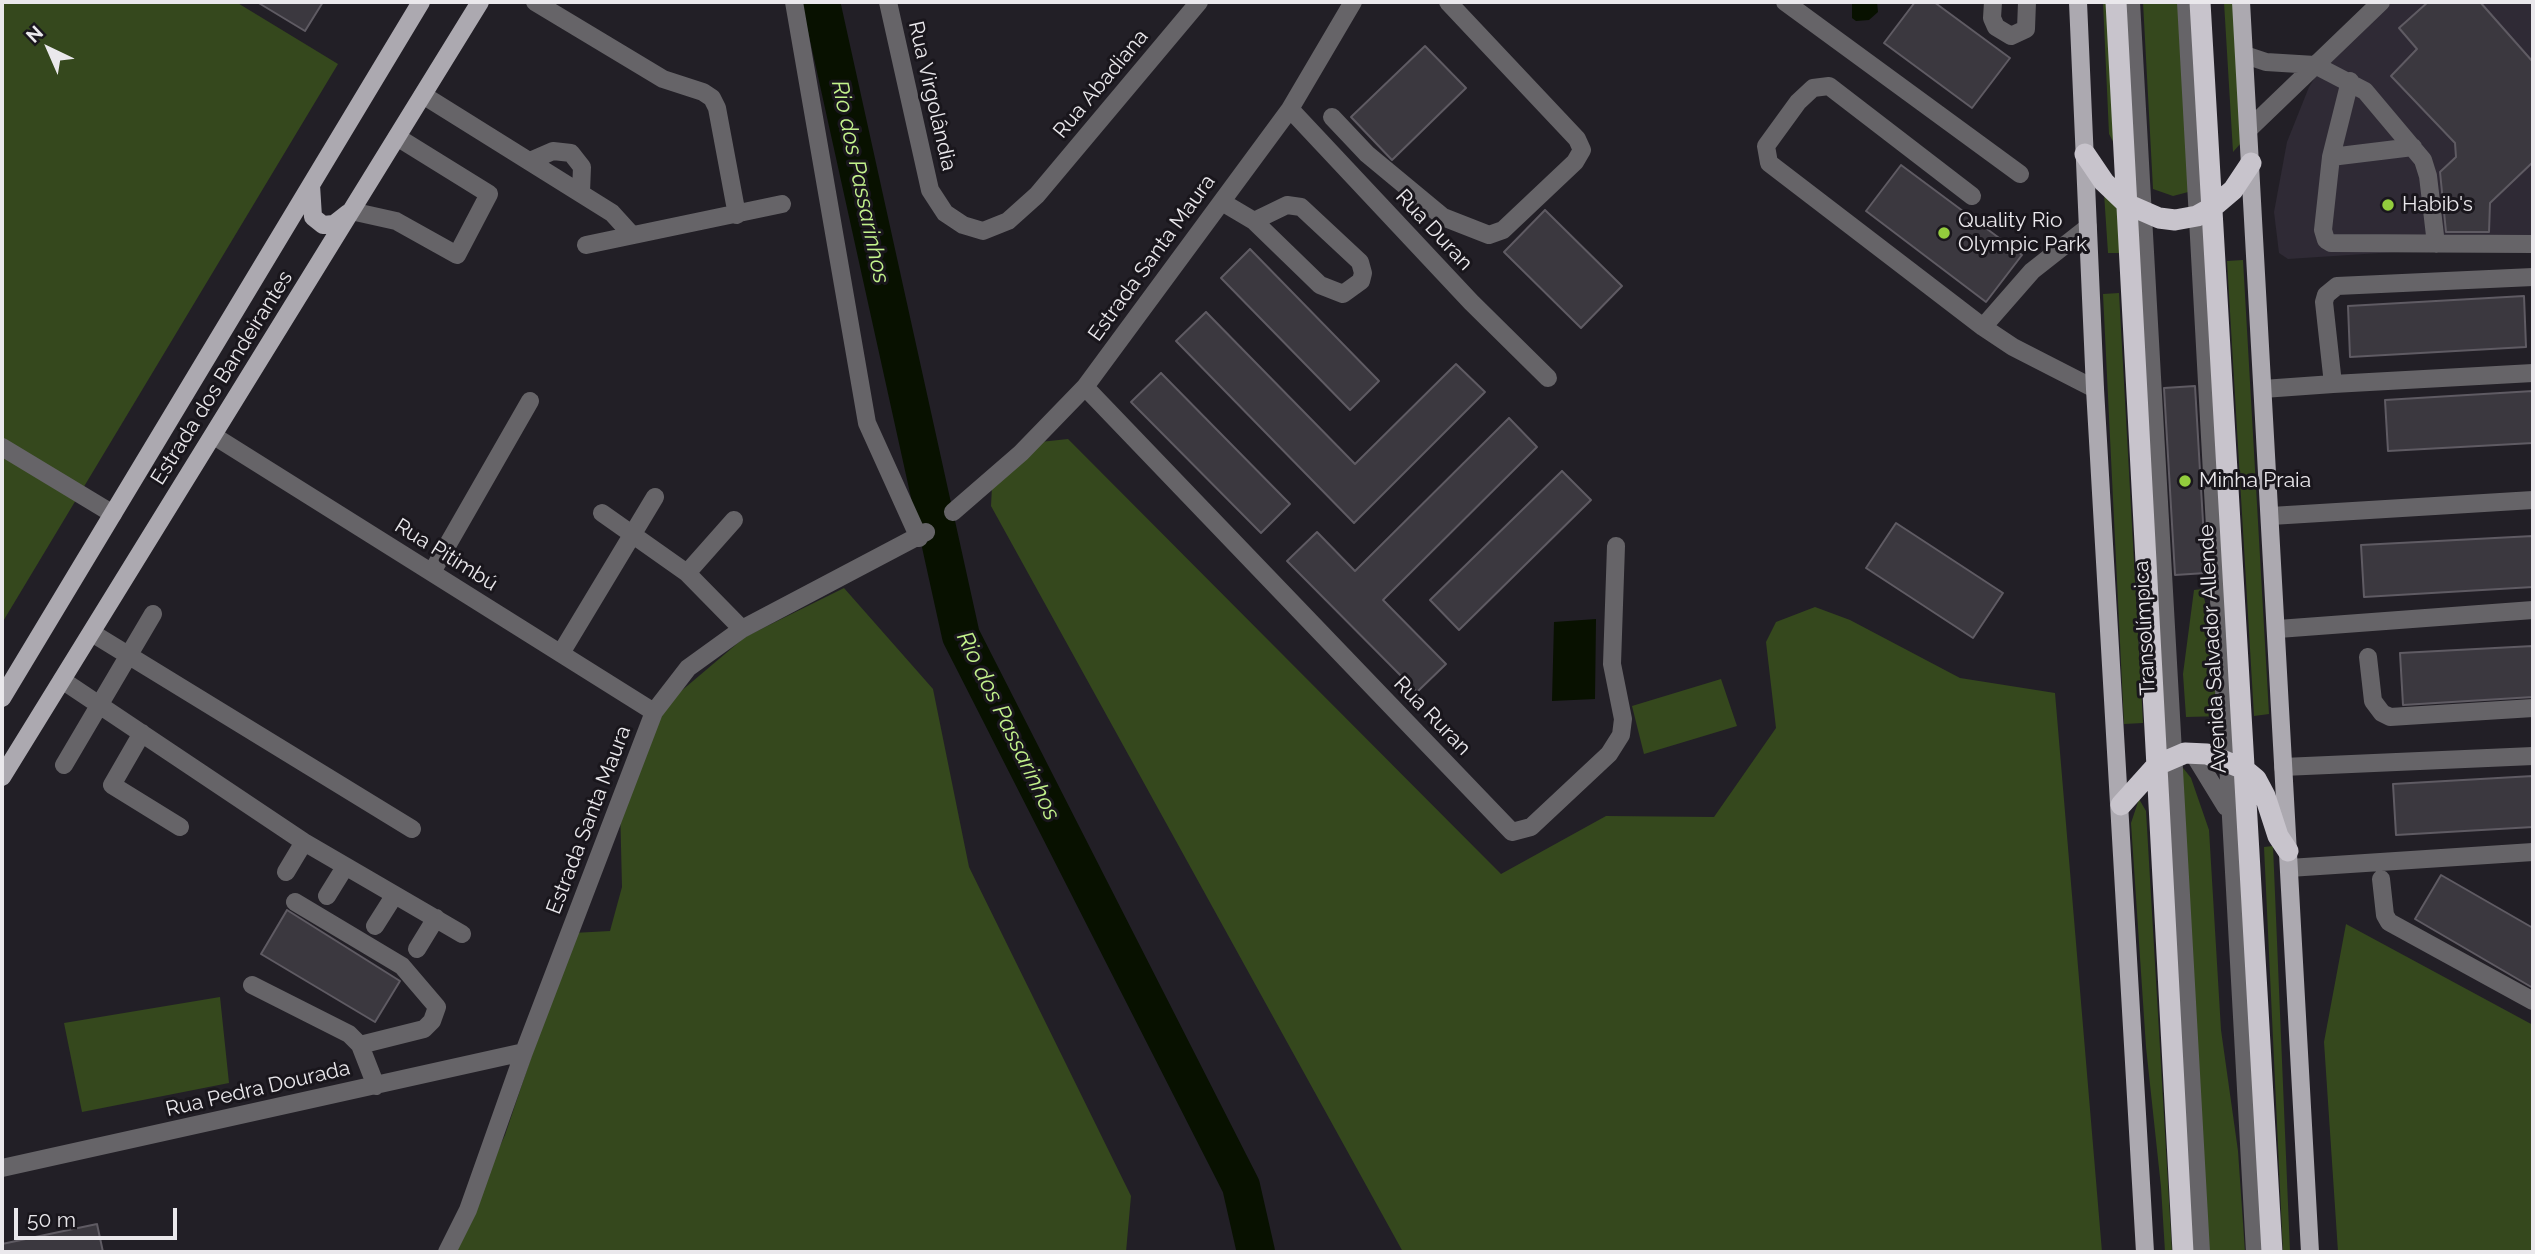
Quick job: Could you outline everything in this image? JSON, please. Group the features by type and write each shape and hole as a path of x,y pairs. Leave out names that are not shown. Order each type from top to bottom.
{"highway":[{"path":"2116,2 2135,208 2175,758 2183,1252"},
{"name":"Avenida Salvador Allende","path":"2200,2 2205,212 2236,765 2272,1252"},
{"path":"2085,154 2104,181 2135,208 2175,220 2205,212 2239,184 2251,163"},
{"path":"2121,805 2175,758 2236,765 2256,779 2288,859"}],"main road":[{"name":"Estrada dos Bandeirantes","path":"2,698 421,2"},
{"name":"Estrada dos Bandeirantes","path":"2,777 480,2"},
{"path":"2078,2 2095,389 2145,1252"},
{"path":"2241,2 2278,629 2310,1252"},
{"path":"310,186 309,205 313,217 323,225 334,224 351,211"}],"street":[{"path":"536,2 663,79 703,92 712,98 717,108 737,215"},
{"name":"Estrada Santa Maura","path":"447,1252 468,1210 523,1052 654,712 688,667 743,629 923,535 867,423 794,2"},
{"name":"Rua Virgolândia","path":"888,2 930,190 945,213 963,225 983,231 1008,220 1037,195"},
{"name":"Rua Abadiana","path":"1037,195 1199,2"},
{"name":"Estrada Santa Maura","path":"953,512 1021,453 1085,387 1290,109 1353,2"},
{"path":"1332,117 1367,154 1443,217 1489,235 1503,230 1575,162 1582,150 1577,139 1448,2"},
{"path":"1785,2 2020,174"},
{"path":"1993,2 1992,18 1996,27 2011,36 2026,29 2027,2"},
{"path":"2131,2 2135,208"},
{"path":"2186,2 2205,212"},
{"path":"2249,129 2381,2"},
{"path":"2245,55 2266,62 2315,65 2365,90 2423,160 2428,176 2436,244"},
{"path":"2350,81 2331,157 2323,230 2326,240 2331,243 2533,244"},
{"path":"1972,196 1829,86 1813,88 1798,102 1766,146 1769,163 1983,327 2013,347 2095,389"},
{"path":"423,95 581,192 612,213 632,234"},
{"name":"Rua Duran","path":"1290,109 1471,302 1548,378"},
{"path":"351,211 396,221 457,255 489,194 397,137"},
{"path":"2331,157 2413,147"},
{"path":"530,161 553,151 571,153 582,167 581,192"},
{"path":"1222,202 1254,220 1320,285 1343,294 1360,281 1363,273 1360,262 1301,207 1287,205 1254,220"},
{"path":"586,245 782,204"},
{"path":"1983,327 2032,271 2088,227"},
{"path":"2333,384 2324,302 2326,295 2337,286 2533,277"},
{"path":"2263,389 2533,373"},
{"name":"Rua Ruran","path":"1085,387 1512,832 1531,827 1609,754 1621,735 1623,719 1612,664 1616,546"},
{"path":"432,572 530,401"},
{"name":"Rua Pitimbú","path":"214,436 654,712"},
{"path":"2,447 113,514"},
{"path":"561,653 655,497"},
{"path":"2271,516 2533,500"},
{"path":"602,513 687,573 743,629"},
{"path":"687,573 734,520"},
{"path":"2278,629 2533,610"},
{"path":"64,765 153,614"},
{"path":"92,633 412,828"},
{"path":"2368,657 2372,701 2382,713 2390,717 2533,708"},
{"path":"62,680 304,842 462,934"},
{"path":"142,733 112,785 180,827"},
{"path":"2283,767 2533,756"},
{"path":"2175,758 2215,783 2231,816"},
{"path":"2175,758 2201,1252"},
{"path":"2236,765 2231,816 2255,1252"},
{"path":"286,872 304,842"},
{"path":"2288,859 2533,852"},
{"path":"327,896 345,867"},
{"path":"2381,878 2385,915 2389,922 2533,1001"},
{"path":"376,926 394,896"},
{"path":"295,902 402,966 437,1007 432,1021 424,1029 360,1045"},
{"path":"417,949 436,918"},
{"path":"252,985 349,1034 360,1045 376,1086"},
{"name":"Rua Pedra Dourada","path":"2,1168 523,1052"}],"shaded area":[{"path":"1852,2 1877,2 1878,12 1869,20 1856,21 1852,18"},
{"path":"2390,2 2533,2 2533,243 2288,259 2279,253 2274,212 2287,142 2309,87 2324,63"},
{"path":"1596,619 1595,699 1552,701 1554,622"}],"green space":[{"path":"2,2 236,2 338,64 2,623"},
{"path":"2103,2 2109,2 2116,147 2109,134"},
{"path":"2143,2 2181,2 2192,191 2173,196 2153,189"},
{"path":"2224,2 2237,2 2241,143 2233,152"},
{"path":"2104,193 2123,203 2125,253 2108,253"},
{"path":"2243,260 2269,714 2254,716 2227,261"},
{"path":"2119,293 2143,723 2124,724 2103,294"},
{"path":"1068,439 1501,874 1606,816 1714,817 1776,728 1766,642 1776,622 1815,607 1850,620 1960,678 2055,693 2102,1252 1403,1252 991,506 992,486 1040,442"},
{"path":"844,588 933,689 969,867 1131,1196 1126,1252 451,1252 505,1135 573,933 610,931 622,887 620,805 654,714 745,637"},
{"path":"2202,589 2220,665 2224,716 2186,717 2183,674 2194,590"},
{"path":"1721,679 1737,726 1644,754 1632,706"},
{"path":"2180,764 2191,778 2209,830 2221,1030 2238,1151 2245,1252 2209,1252"},
{"path":"2139,799 2146,811 2172,1252 2165,1252 2146,1047 2131,823"},
{"path":"2273,846 2290,1252 2283,1252 2264,847"},
{"path":"2346,924 2533,1025 2533,1252 2338,1252 2324,1042"},
{"path":"220,997 229,1083 82,1112 64,1023"}],"building":[{"path":"257,2 323,2 305,31"},
{"path":"1915,2 1934,2 2010,58 1972,108 1884,43"},
{"path":"2428,2 2480,2 2533,62 2533,162 2490,203 2489,232 2446,232 2440,172 2456,157 2455,143 2391,76 2417,49 2399,28"},
{"path":"1425,46 1466,88 1392,160 1351,117"},
{"name":"Quality Rio Olympic Park","path":"1901,165 2022,255 1986,302 1866,211"},
{"path":"1545,210 1622,286 1581,328 1504,252"},
{"path":"1250,249 1379,381 1350,410 1221,278"},
{"path":"2524,296 2526,347 2350,357 2348,306"},
{"path":"1206,312 1355,464 1456,364 1485,392 1354,523 1176,341"},
{"path":"1161,373 1290,504 1261,533 1131,402"},
{"name":"Minha Praia","path":"2195,386 2206,573 2175,575 2164,388"},
{"path":"2533,391 2533,443 2388,451 2385,400"},
{"path":"1509,418 1537,447 1383,600 1446,664 1417,692 1287,561 1317,532 1355,571"},
{"path":"1562,471 1591,500 1459,630 1430,600"},
{"path":"1896,523 2003,593 1973,638 1866,568"},
{"path":"2533,536 2533,587 2364,597 2361,545"},
{"path":"2533,646 2533,697 2403,705 2400,653"},
{"path":"2533,776 2533,827 2396,835 2393,784"},
{"path":"2441,875 2533,928 2533,988 2415,919"},
{"path":"287,910 400,981 375,1022 261,954"},
{"path":"97,1224 103,1252 2,1252 2,1244"}],"waterway":[{"name":"Rio dos Passarinhos","path":"821,2 961,636 1241,1186 1256,1252"}],"place":[{"name":"Habib's","path":"2388,205"},
{"name":"Quality Rio Olympic Park","path":"1944,233"},
{"name":"Minha Praia","path":"2185,481"}]}
